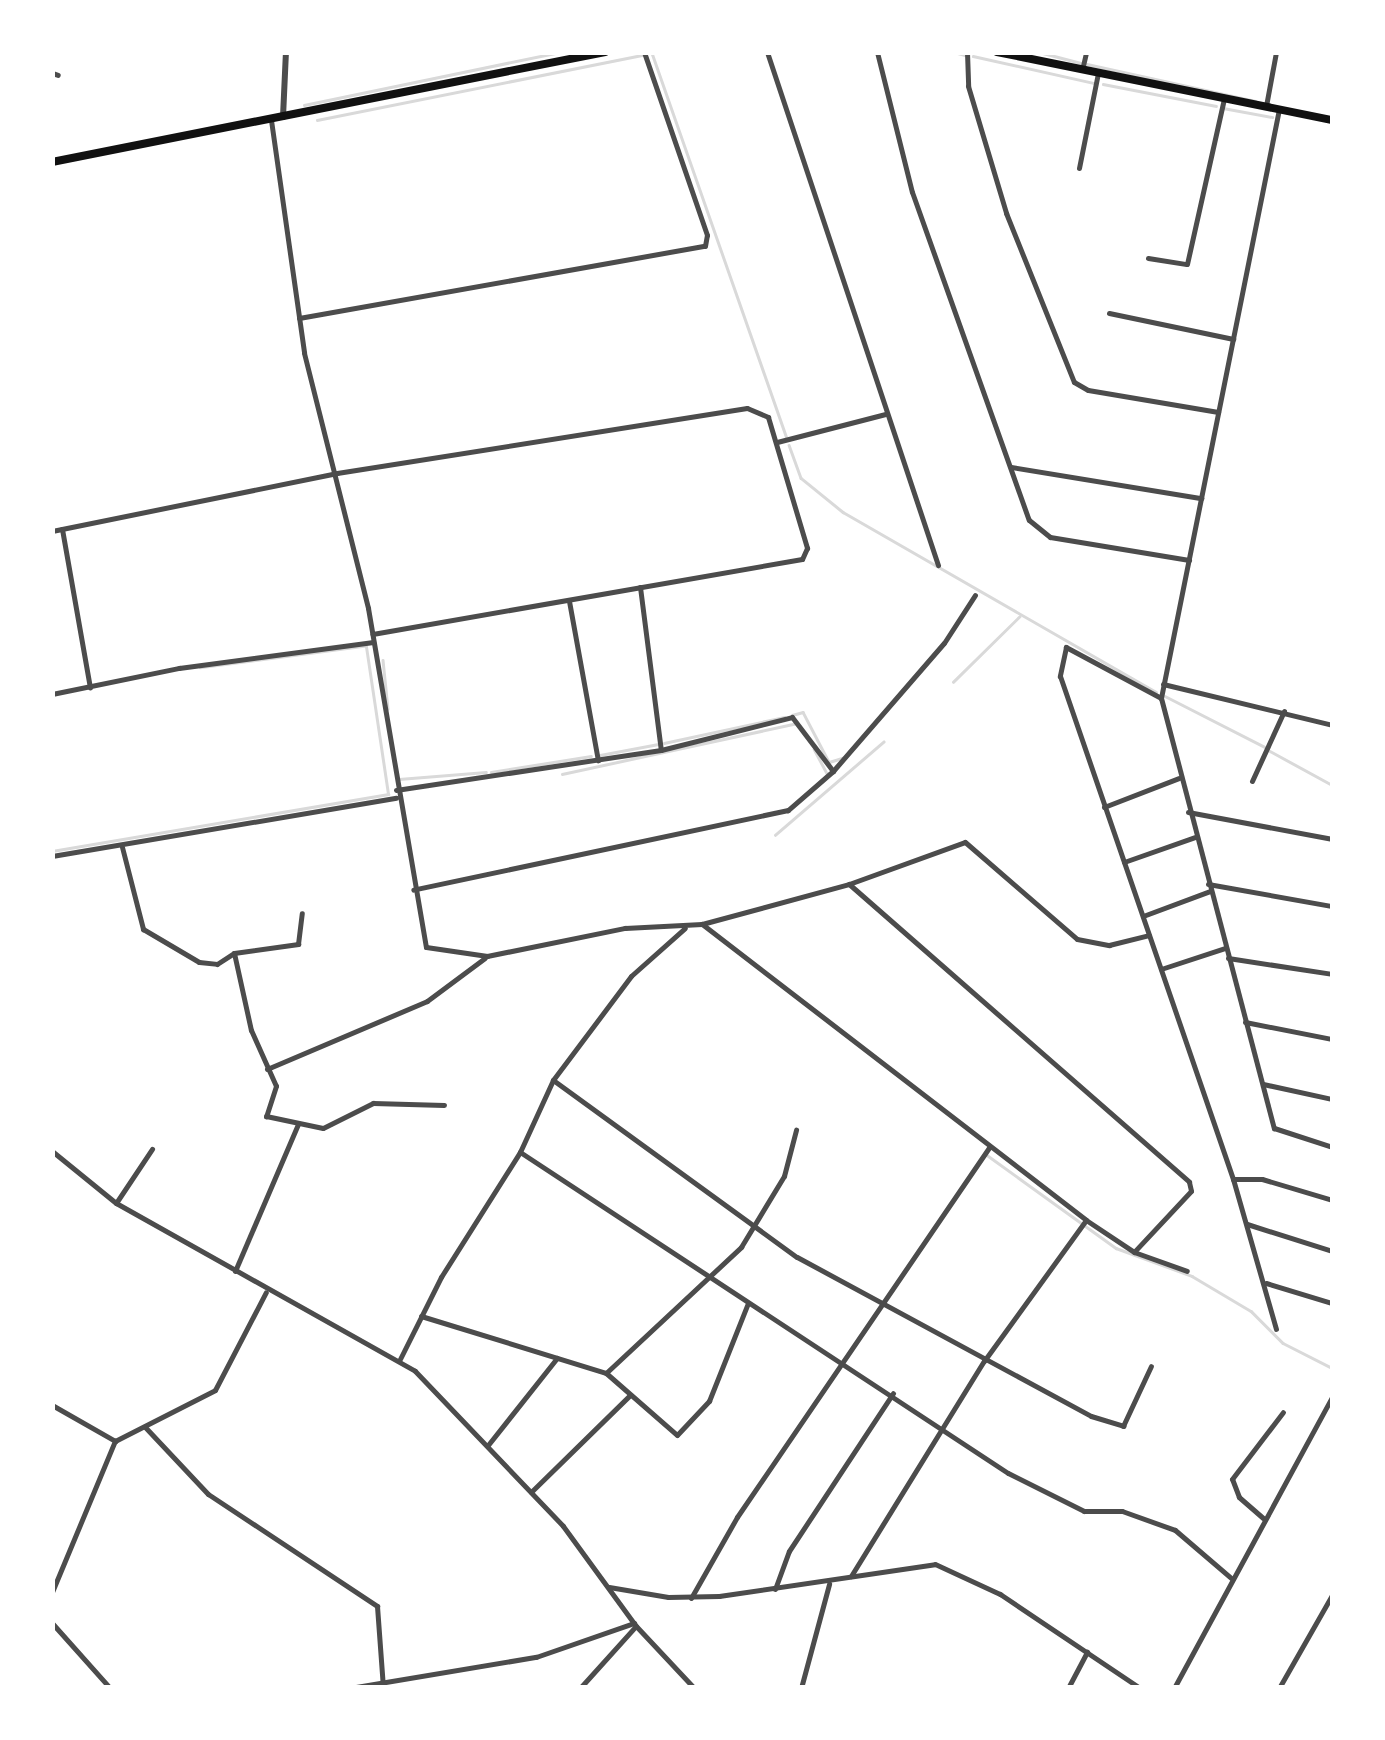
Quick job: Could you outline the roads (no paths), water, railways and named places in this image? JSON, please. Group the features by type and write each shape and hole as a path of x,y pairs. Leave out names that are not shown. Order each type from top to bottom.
{"main road":[{"path":"52,162 605,52"},
{"path":"997,52 1332,120"}],"street":[{"path":"276,52 286,54 284,118"},
{"path":"298,318 705,246 707,236 644,52"},
{"path":"767,52 938,565"},
{"path":"877,52 912,192 1028,520 1042,534 1189,560"},
{"path":"967,52 968,86 1006,213 1074,382 1088,390 1218,412"},
{"path":"1082,70 1086,52"},
{"path":"1266,106 1276,52"},
{"path":"1079,168 1098,73"},
{"path":"1148,258 1187,264 1224,98"},
{"path":"1280,109 1161,698 1188,812 1276,1131 1332,1148"},
{"path":"271,120 298,318 373,638 396,798 426,947 487,956 626,928 702,924 848,884 966,842 1077,939 1109,944 1150,935"},
{"path":"1108,313 1232,340"},
{"path":"52,531 337,473 747,408 768,416 806,556 52,694"},
{"path":"776,442 885,414"},
{"path":"1011,467 1201,498"},
{"path":"62,529 90,688"},
{"path":"640,587 661,750"},
{"path":"413,890 788,810 834,772 944,643 975,594"},
{"path":"569,600 598,760"},
{"path":"1161,698 1066,647 1059,672 1233,1179 1266,1282 1276,1330"},
{"path":"1164,684 1332,725"},
{"path":"1252,781 1284,711"},
{"path":"395,790 661,750 792,718 834,772"},
{"path":"1104,806 1179,778"},
{"path":"52,856 396,798"},
{"path":"1188,812 1332,839"},
{"path":"1124,862 1195,837"},
{"path":"122,847 142,929 208,964 234,953 301,942 302,913"},
{"path":"848,884 1189,1182 1190,1191 1134,1252"},
{"path":"1143,916 1210,887 1332,906"},
{"path":"702,924 823,1011 989,1148 1086,1220 1134,1252 1187,1272"},
{"path":"400,1359 421,1316 520,1152 553,1080 630,976 686,926"},
{"path":"1161,969 1226,948"},
{"path":"234,953 251,1030 277,1092 266,1116 298,1124 334,1126 386,1100 444,1105"},
{"path":"267,1069 427,1002 487,956"},
{"path":"1228,958 1332,974"},
{"path":"1245,1022 1332,1039"},
{"path":"553,1080 797,1257 984,1361 1120,1428 1150,1366"},
{"path":"1263,1084 1332,1099"},
{"path":"235,1272 298,1124"},
{"path":"606,1373 711,1280 757,1225 792,1160 796,1130"},
{"path":"691,1598 842,1361 989,1148"},
{"path":"116,1203 152,1149"},
{"path":"52,1151 116,1203 266,1292 400,1359 532,1492 609,1586 635,1625 694,1688"},
{"path":"520,1152 711,1280 1073,1507 1122,1512 1175,1530 1230,1578"},
{"path":"1233,1179 1262,1180 1332,1200"},
{"path":"850,1578 984,1361 1086,1220"},
{"path":"1247,1224 1332,1251"},
{"path":"1266,1282 1332,1303"},
{"path":"52,1592 115,1440 214,1390 266,1292"},
{"path":"421,1316 606,1373 672,1433 682,1433 712,1395 748,1302"},
{"path":"488,1445 557,1358"},
{"path":"775,1590 789,1551 892,1394"},
{"path":"532,1492 628,1396"},
{"path":"1174,1688 1230,1578 1332,1397"},
{"path":"52,1404 115,1440"},
{"path":"1263,1518 1239,1497 1232,1479 1283,1412"},
{"path":"145,1426 208,1494 377,1606 382,1684"},
{"path":"609,1586 691,1598 775,1590 935,1564 1000,1594 1140,1688"},
{"path":"801,1688 830,1582"},
{"path":"1280,1688 1332,1595"},
{"path":"52,1623 110,1688"},
{"path":"350,1688 536,1657 635,1625"},
{"path":"580,1688 635,1625"},
{"path":"1068,1688 1087,1652"}],"waterway":[{"path":"304,105 559,52"},
{"path":"954,52 965,55"},
{"path":"1039,52 1081,63"},
{"path":"652,53 786,436"},
{"path":"317,120 642,55"},
{"path":"973,56 1094,83"},
{"path":"1087,64 1255,101"},
{"path":"1103,84 1216,106"},
{"path":"1223,108 1272,117"},
{"path":"789,445 801,478 843,512 1156,692"},
{"path":"953,682 1019,617"},
{"path":"52,851 388,794 366,646 200,668"},
{"path":"383,660 388,709"},
{"path":"1165,696 1265,747"},
{"path":"792,715 803,712 829,762 842,758"},
{"path":"664,743 784,717"},
{"path":"562,774 794,724"},
{"path":"775,835 883,742"},
{"path":"600,755 658,744"},
{"path":"814,749 827,773"},
{"path":"1270,751 1332,785"},
{"path":"491,772 591,756"},
{"path":"399,779 486,772"},
{"path":"987,1155 1116,1248 1192,1276 1251,1311 1283,1343 1332,1368"}]}
